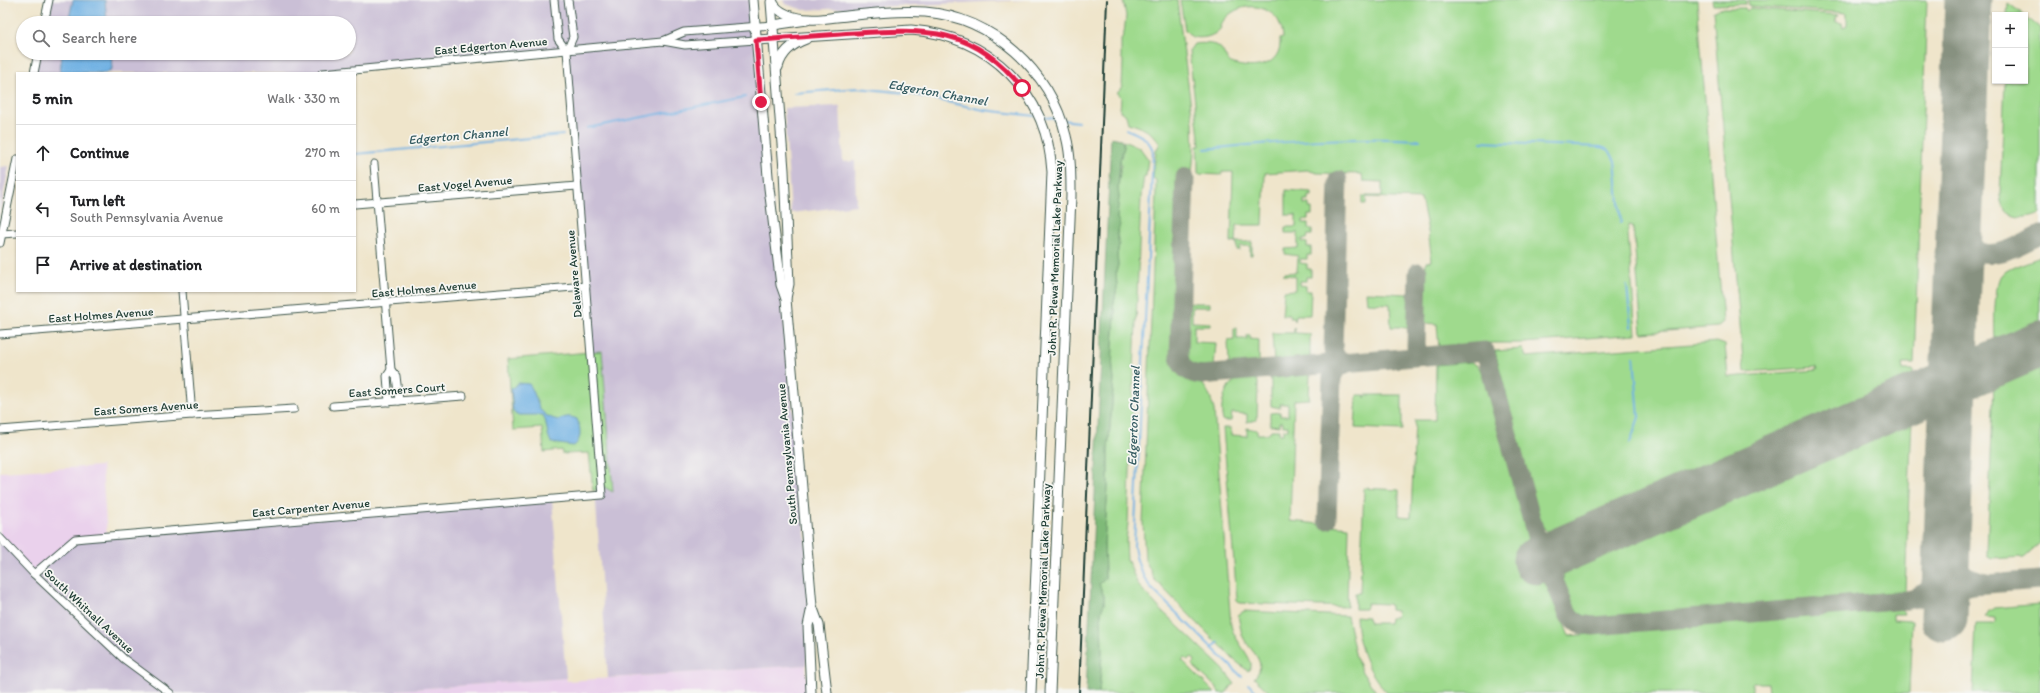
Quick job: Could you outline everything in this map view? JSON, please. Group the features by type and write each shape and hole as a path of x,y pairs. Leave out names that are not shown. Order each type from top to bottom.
{"main road":[{"name":"South Pennsylvania Avenue","path":"753,0 754,27 768,176 781,285 786,299 812,606 819,625 827,693"},
{"name":"South Pennsylvania Avenue","path":"771,0 784,175 789,284 786,299"},
{"name":"John R. Plewa Memorial Lake Parkway","path":"771,0 779,11 810,19 902,12 926,12 959,20 984,30 1004,42 1025,61 1043,82 1053,99 1063,123 1067,137 1070,170 1050,693"},
{"path":"773,25 810,19"},
{"name":"John R. Plewa Memorial Lake Parkway","path":"756,40 911,30 942,34 956,38 997,60 1015,78 1041,121 1050,152 1051,163 1031,693"},
{"path":"777,72 780,58 787,50 797,42 817,36"},
{"path":"768,176 784,175"},
{"name":"South Pennsylvania Avenue","path":"812,606 808,626 812,693"}],"street":[{"path":"46,16 49,0"},
{"path":"554,0 558,39 567,51 573,37 568,0"},
{"name":"East Edgerton Avenue","path":"663,41 684,32 773,25"},
{"name":"East Edgerton Avenue","path":"333,72 663,41 685,45 756,40"},
{"name":"Delaware Avenue","path":"567,51 602,496"},
{"path":"34,72 37,60"},
{"path":"0,242 16,164"},
{"path":"374,164 384,303 391,370 396,376 399,401"},
{"name":"East Vogel Avenue","path":"356,204 577,186"},
{"path":"2,234 16,233"},
{"name":"East Holmes Avenue","path":"0,334 586,286"},
{"path":"182,292 192,415"},
{"path":"389,402 387,376 391,370"},
{"name":"East Somers Court","path":"333,406 463,396"},
{"name":"East Somers Avenue","path":"0,430 192,415 294,409"},
{"name":"East Carpenter Avenue","path":"34,574 75,539 602,496"},
{"name":"South Whitnall Avenue","path":"0,538 34,574 125,660 170,693"}],"shaded area":[{"path":"49,0 753,0 812,606 806,665 608,678 595,490 592,352 566,51 332,72 35,72 37,60 356,60 356,16 46,16"},
{"path":"783,0 1027,0 804,10 785,4"},
{"path":"840,106 843,162 855,161 856,205 791,213 784,108"},
{"path":"9,166 0,213 0,167"},
{"path":"102,466 107,536 34,574 0,538 0,472"},
{"path":"552,499 566,678 397,690 397,693 0,693 0,538 34,574 75,539"},
{"path":"806,665 807,693 397,693 397,690 566,678 567,681"}],"green space":[{"path":"1123,0 1177,0 1193,122 1194,152 1192,174 1179,175 1174,357 1176,364 1182,373 1200,382 1204,386 1209,394 1214,410 1231,625 1251,663 1251,667 1248,671 1233,659 1219,644 1219,642 1217,643 1154,579 1145,559 1143,523 1156,192 1156,180 1153,176 1156,151 1160,143 1146,130 1128,123 1126,115 1120,111 1121,97 1117,92 1122,88 1123,61 1121,56 1121,40 1124,33 1126,16"},
{"path":"1180,0 1697,0 1723,322 1717,327 1642,333 1633,226 1629,225 1628,234 1636,334 1524,343 1492,343 1439,349 1437,324 1424,323 1426,262 1432,261 1428,231 1421,199 1366,197 1366,204 1362,204 1362,196 1382,196 1382,182 1363,181 1362,174 1317,173 1307,170 1265,173 1263,225 1237,225 1236,242 1252,242 1252,255 1250,255 1250,246 1240,246 1240,250 1237,250 1237,243 1231,242 1233,172 1222,172 1221,175 1198,174 1197,146 1200,146 1189,51 1194,44 1213,44 1221,49 1228,61 1231,63 1249,67 1265,64 1276,56 1280,39 1283,38 1281,26 1272,14 1264,9 1248,7 1240,9 1225,18 1220,26 1221,28 1212,35 1200,38 1192,37 1185,30"},
{"path":"1712,0 1746,0 1746,4 1713,5"},
{"path":"1748,0 1927,0 1914,364 1902,364 1903,370 1913,370 1913,380 1559,533 1555,534 1548,532 1542,525 1539,518 1495,351 1523,349 1526,357 1717,342 1725,345 1728,377 1818,370 1817,367 1744,372 1713,11 1724,8 1745,8 1747,11 1750,8 1838,15 1835,17 1836,22 1842,23 1843,27 1847,25 1847,13 1749,6"},
{"path":"2008,3 2020,12 2007,12"},
{"path":"2028,18 2040,28 2040,213 2026,217 2013,215 2004,208 2000,193 2005,84 2028,84"},
{"path":"1111,137 1121,139 1124,147 1120,160 1118,188 1119,198 1117,218 1120,225 1117,234 1119,245 1117,255 1118,265 1116,272 1117,288 1113,308 1115,310 1113,354 1114,379 1108,451 1108,487 1104,544 1105,579 1099,584 1104,596 1104,604 1101,612 1102,654 1099,693 1086,693"},
{"path":"1123,141 1140,148 1148,159 1141,197 1128,523 1126,541 1127,559 1138,585 1161,610 1223,669 1235,684 1230,687 1226,693 1219,693 1216,687 1192,665 1195,661 1192,657 1188,660 1185,658 1182,660 1215,693 1136,693 1132,690 1127,693 1099,693 1102,654 1101,611 1104,604 1104,596 1099,584 1105,579 1104,544 1108,487 1108,451 1114,379 1113,354 1115,310 1113,308 1117,287 1116,272 1118,265 1117,255 1119,245 1117,237 1117,206 1119,198 1118,188 1121,165 1120,160 1124,147"},
{"path":"1286,190 1312,192 1312,196 1309,196 1309,200 1304,200 1304,204 1309,204 1309,208 1312,208 1312,215 1308,215 1308,219 1303,220 1303,223 1308,223 1308,229 1312,229 1312,235 1308,235 1307,239 1302,239 1302,242 1307,243 1307,247 1311,247 1311,255 1307,255 1307,259 1300,259 1300,263 1307,264 1307,269 1311,269 1311,277 1306,277 1306,281 1300,281 1300,285 1306,286 1306,291 1311,291 1310,315 1296,315 1295,321 1294,318 1290,318 1290,315 1282,315 1284,291 1295,290 1295,276 1284,275 1284,273 1297,272 1298,256 1285,254 1285,249 1298,248 1298,233 1285,233 1285,227 1296,227 1296,215 1286,215"},
{"path":"2040,257 2040,326 2005,341 1995,338 1995,304 1999,278 2002,274 2011,269"},
{"path":"1366,292 1407,294 1409,298 1408,327 1391,327 1390,304 1367,303"},
{"path":"1210,303 1210,307 1192,307 1192,322 1210,323 1210,326 1194,326 1194,342 1216,343 1214,367 1194,365 1186,357 1186,304"},
{"path":"1294,327 1295,333 1310,334 1310,359 1274,362 1272,333 1294,333"},
{"path":"1234,328 1237,328 1237,339 1247,339 1247,335 1250,335 1250,339 1259,340 1259,360 1257,364 1229,365 1228,340 1234,339"},
{"path":"602,351 613,492 604,487 593,491 589,453 562,454 562,450 544,452 542,428 513,430 508,359"},
{"path":"2040,361 2040,543 2024,557 1992,559 1988,557 1987,553 1994,381"},
{"path":"1471,362 1478,366 1483,374 1529,542 1569,636 1902,608 1904,614 1893,614 1893,620 1912,621 1909,693 1769,693 1768,683 1752,683 1752,693 1387,693 1380,685 1369,667 1364,657 1358,637 1356,616 1367,617 1370,623 1389,623 1390,618 1397,616 1396,611 1390,610 1390,605 1388,604 1367,603 1365,609 1355,609 1355,593 1360,593 1364,488 1399,490 1399,516 1411,517 1415,420 1435,420 1436,365"},
{"path":"1310,373 1309,399 1294,400 1290,521 1349,527 1347,607 1240,603 1237,600 1223,428 1231,428 1231,435 1247,436 1247,428 1257,430 1257,434 1269,434 1271,430 1279,430 1279,434 1283,434 1283,430 1288,430 1288,426 1283,426 1283,422 1279,422 1279,426 1270,425 1270,413 1280,412 1280,416 1288,416 1288,404 1280,404 1280,408 1271,406 1271,378 1275,376"},
{"path":"1255,377 1258,382 1257,420 1247,422 1247,414 1232,413 1231,421 1223,421 1222,403 1229,387 1238,379"},
{"path":"1357,395 1365,395 1365,398 1366,395 1402,395 1402,430 1355,428"},
{"path":"1910,417 1912,418 1905,591 1596,618 1587,617 1578,612 1571,600 1563,579 1564,572 1571,564"},
{"path":"2040,604 2040,693 1973,693 1976,624 1995,624 1995,618 1984,617 1988,611 1995,608"},
{"path":"1244,611 1347,616 1356,658 1362,672 1377,693 1267,693 1268,691 1254,678 1259,672 1260,666 1256,655 1244,640 1238,615"}],"water":[{"path":"73,0 105,0 106,16 70,16"},
{"path":"61,60 111,60 112,69 108,72 60,72"},
{"path":"518,383 529,384 541,410 551,418 559,420 572,417 577,419 580,437 574,446 552,443 543,415 516,415 513,411 511,389"}],"waterway":[{"name":"Edgerton Channel","path":"794,93 858,88 906,93 984,110 1035,116"},
{"name":"Edgerton Channel","path":"587,128 745,97"},
{"name":"Edgerton Channel","path":"1042,117 1057,119"},
{"name":"Edgerton Channel","path":"1063,120 1078,122"},
{"name":"Edgerton Channel","path":"1126,129 1144,138 1150,144 1153,154 1134,546 1135,552 1142,573 1151,588 1242,677"},
{"name":"Edgerton Channel","path":"356,154 563,135"},
{"path":"1205,149 1340,139 1420,140"},
{"path":"1481,142 1601,147 1609,150 1615,161 1621,223"},
{"path":"1627,286 1631,327"},
{"path":"1630,443 1639,417 1634,357"},
{"path":"1212,648 1219,642"},
{"name":"Edgerton Channel","path":"1248,684 1258,693"}],"taxiway":[{"path":"1962,151 1964,156 1961,218 1964,233 1971,245 1981,252 1997,253 2013,248 2040,235"},
{"path":"1185,177 1179,355 1183,366 1189,371 1201,375 1485,351 1538,543 1569,616 1579,624 1593,626 1907,600 1973,585 2040,580"},
{"path":"1338,180 1333,350 1337,359 1348,363"},
{"path":"1418,272 1416,346 1419,354 1427,357"},
{"path":"1327,520 1332,377 1337,368 1345,364"},
{"path":"1949,480 1951,485 1948,548 1950,555 1957,567 1967,576 1987,583"},
{"path":"1918,596 1926,592 1937,582 1943,569 1946,546"},
{"path":"1553,579 1553,566 1563,549"}],"runway":[{"path":"1944,618 1968,0"},
{"path":"1536,561 2040,344"}],"railway":[{"path":"1079,693 1107,0"}],"route":[{"path":"761,102 756,40 911,30 942,34 970,44 997,60 1022,88"}]}
